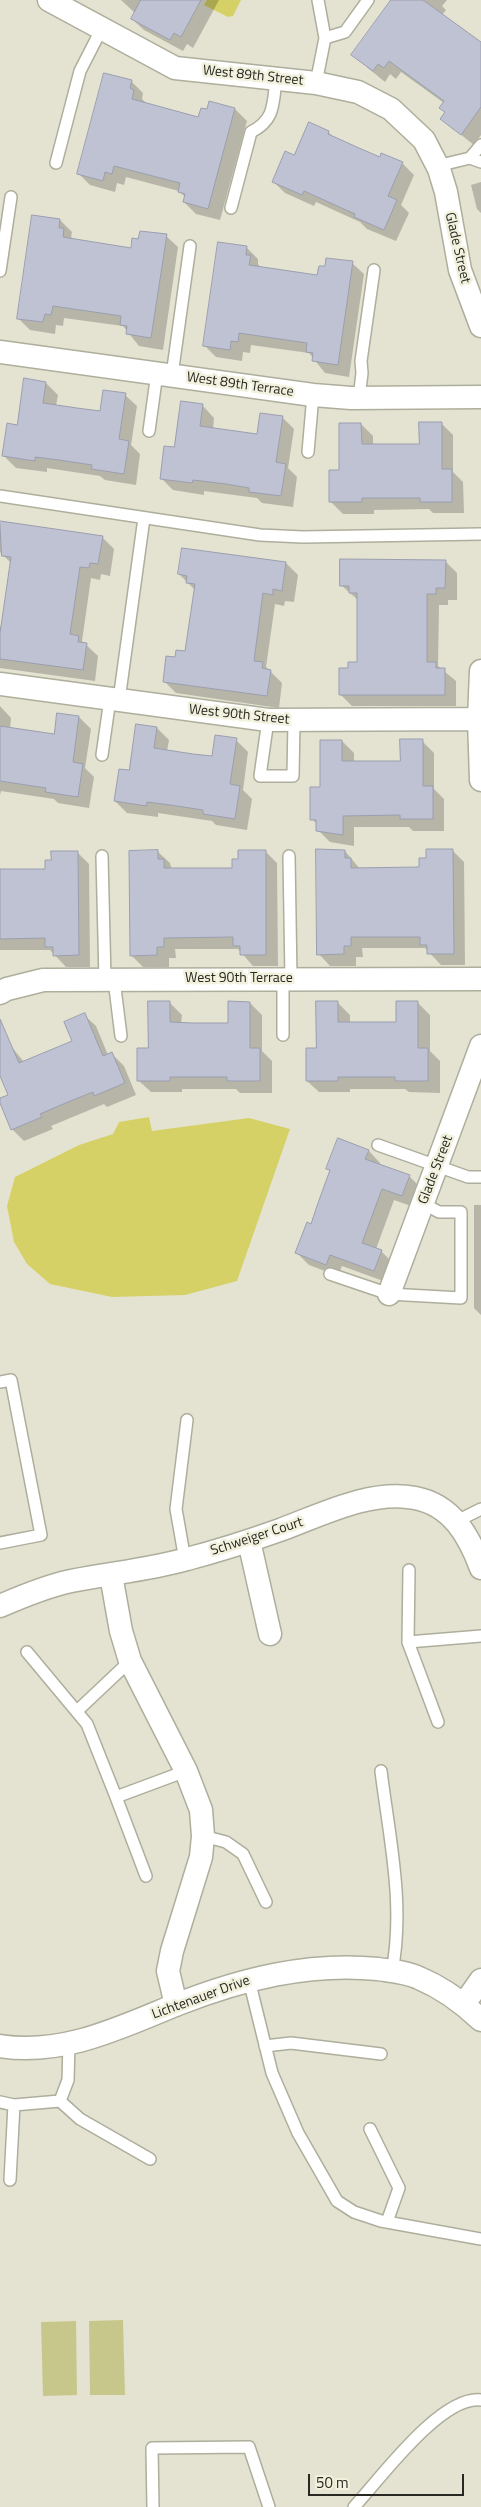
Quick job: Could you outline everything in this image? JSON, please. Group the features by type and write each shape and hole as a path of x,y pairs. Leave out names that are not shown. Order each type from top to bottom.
{"street":[{"name":"West 89th Street","path":"48,0 174,68 316,83 358,92 391,109 424,140 438,167"},
{"name":"Glade Street","path":"438,167 446,192 460,270 481,326"},
{"name":"West 89th Terrace","path":"0,352 313,395 359,398 481,397"},
{"path":"481,671 481,780"},
{"name":"West 90th Street","path":"0,684 268,720 480,719"},
{"name":"West 90th Terrace","path":"0,993 7,989 43,980 481,978"},
{"name":"Glade Street","path":"389,1294 424,1204 481,1046"},
{"name":"Schweiger Court","path":"0,1606 54,1586 185,1560 249,1541 346,1507 395,1495 416,1498 435,1505 457,1521 481,1568"},
{"path":"249,1541 270,1634"},
{"path":"112,1575 121,1631 130,1661 186,1772 201,1810 204,1836 201,1857 172,1951 168,1971 176,2005"},
{"name":"Lichtenauer Drive","path":"0,2046 53,2047 69,2044 122,2027 176,2005 249,1980 337,1967 392,1971 418,1977 457,1997 481,2020"},
{"path":"464,2004 481,1980"}],"lane":[{"path":"316,83 325,38 318,0"},
{"path":"325,38 346,32 368,0"},
{"path":"56,163 80,71 102,30"},
{"path":"231,208 251,132 263,126 271,114 276,79"},
{"path":"438,167 476,160 481,145"},
{"path":"0,272 11,197"},
{"path":"149,431 165,374 190,246"},
{"path":"359,398 362,373 361,362 374,270"},
{"path":"308,452 313,395"},
{"path":"0,496 260,535 303,537 481,534"},
{"path":"102,755 114,699 144,518"},
{"path":"268,720 260,776 293,776 294,721"},
{"path":"102,856 109,980 122,1036"},
{"path":"283,1035 287,979 290,856"},
{"path":"378,1145 468,1177 481,1177"},
{"path":"330,1274 389,1294 462,1298 462,1212 439,1212 424,1204"},
{"path":"0,1382 11,1380 41,1534 0,1543"},
{"path":"185,1560 176,1509 188,1420"},
{"path":"457,1521 481,1509"},
{"path":"409,1570 408,1642 438,1722"},
{"path":"408,1642 481,1636"},
{"path":"26,1652 87,1724 146,1876"},
{"path":"77,1711 130,1661"},
{"path":"381,1771 398,1912 397,1946 392,1971"},
{"path":"116,1797 186,1772"},
{"path":"204,1836 226,1842 243,1854 266,1902"},
{"path":"249,1980 272,2073 298,2133 337,2201 354,2212 387,2222 481,2239"},
{"path":"265,2046 291,2043 381,2054"},
{"path":"60,2101 68,2080 69,2044"},
{"path":"0,2102 14,2105 60,2101 80,2119 150,2160"},
{"path":"10,2180 14,2105"},
{"path":"370,2129 399,2188 387,2222"},
{"path":"354,2507 432,2421 455,2405 472,2399 481,2400"},
{"path":"152,2507 152,2448 249,2447 269,2507"}],"shaded area":[{"path":"207,0 241,0 233,16 228,17 204,5"},
{"path":"149,1117 152,1131 249,1118 290,1129 237,1281 185,1295 112,1297 50,1284 27,1264 14,1242 7,1206 15,1177 79,1145 113,1134 119,1122"},
{"path":"123,2320 125,2395 90,2395 89,2321"},
{"path":"76,2321 77,2395 43,2396 41,2322"}],"building":[{"path":"141,0 201,0 181,37 174,33 170,40 131,19"},
{"path":"391,0 423,0 481,42 481,107 461,135 440,119 445,112 439,108 444,101 389,61 384,68 378,64 373,71 351,55"},
{"path":"104,73 132,80 130,88 134,90 132,99 198,117 201,108 207,109 209,101 235,108 208,209 183,202 185,194 178,192 180,183 114,166 112,174 105,172 103,181 77,174"},
{"path":"309,122 329,131 328,134 380,157 381,153 403,162 388,196 397,200 384,230 354,217 355,214 304,191 302,195 272,182 285,151 294,155"},
{"path":"32,215 60,219 59,228 64,228 63,237 131,248 132,238 138,239 140,231 167,234 151,338 126,334 127,326 120,325 121,316 53,306 51,315 45,314 43,322 17,319"},
{"path":"218,242 247,246 246,255 251,255 249,265 317,275 319,266 325,266 326,258 353,261 338,365 312,361 313,353 306,352 307,343 239,333 238,342 231,341 230,350 203,346"},
{"path":"24,378 46,382 43,403 77,408 100,411 103,390 126,393 119,439 129,441 124,474 91,469 92,465 59,460 35,457 35,461 2,456 7,423 17,425"},
{"path":"181,401 203,404 200,426 257,434 260,413 283,416 276,462 286,464 281,496 249,492 249,488 226,484 193,480 192,483 160,479 164,446 174,447"},
{"path":"419,422 442,422 442,469 452,469 452,502 420,502 420,498 362,498 362,502 329,502 329,470 339,470 339,423 361,423 362,444 419,444"},
{"path":"0,521 103,536 98,564 90,563 89,568 80,567 70,634 79,636 78,642 87,643 83,670 0,659 0,633 11,557 2,556"},
{"path":"182,548 286,562 282,591 273,589 273,595 263,593 254,661 263,662 262,668 271,670 267,696 163,682 166,656 175,657 176,650 185,651 195,584 186,583 187,576 178,574"},
{"path":"340,559 446,560 445,588 436,588 436,594 427,594 427,662 436,662 436,668 445,668 445,695 339,695 339,668 348,668 348,662 357,662 357,593 349,593 349,586 340,586"},
{"path":"57,713 79,716 73,762 83,764 78,797 45,792 46,788 0,781 0,726 54,734"},
{"path":"136,724 157,727 154,748 193,754 212,756 215,735 237,738 230,784 240,786 235,819 203,814 203,810 170,805 147,802 146,806 114,801 119,769 129,770"},
{"path":"400,739 423,739 423,786 433,786 433,819 400,819 400,815 343,816 343,835 316,831 316,820 310,820 310,787 320,787 320,740 342,740 342,761 400,761"},
{"path":"316,849 345,850 345,858 351,858 351,868 419,867 419,858 426,858 426,849 453,849 454,954 427,954 427,945 420,945 420,937 351,937 351,946 344,946 344,954 317,955"},
{"path":"158,850 158,859 164,859 164,868 232,868 232,859 238,859 238,850 266,850 266,955 240,955 240,946 233,946 233,937 164,938 164,947 157,947 157,955 130,956 129,851"},
{"path":"51,851 78,851 79,955 53,956 53,947 45,947 45,938 0,939 0,869 45,869 45,860 51,860"},
{"path":"148,1001 170,1001 170,1022 193,1023 228,1023 228,1001 250,1002 250,1048 260,1048 260,1081 227,1081 227,1077 170,1077 170,1081 137,1081 137,1048 148,1048"},
{"path":"316,1001 338,1001 338,1022 396,1022 396,1001 418,1001 418,1048 428,1048 428,1081 395,1081 395,1077 338,1077 338,1081 306,1081 306,1048 316,1048"},
{"path":"85,1013 103,1056 112,1052 125,1083 94,1096 93,1092 68,1102 40,1114 42,1117 11,1130 0,1103 0,1098 8,1095 0,1076 0,1019 19,1063 72,1041 64,1022"},
{"path":"338,1138 369,1150 365,1159 410,1175 402,1196 382,1189 362,1243 382,1250 374,1271 330,1255 326,1265 295,1253 307,1222 311,1224 330,1170 326,1169"}]}
